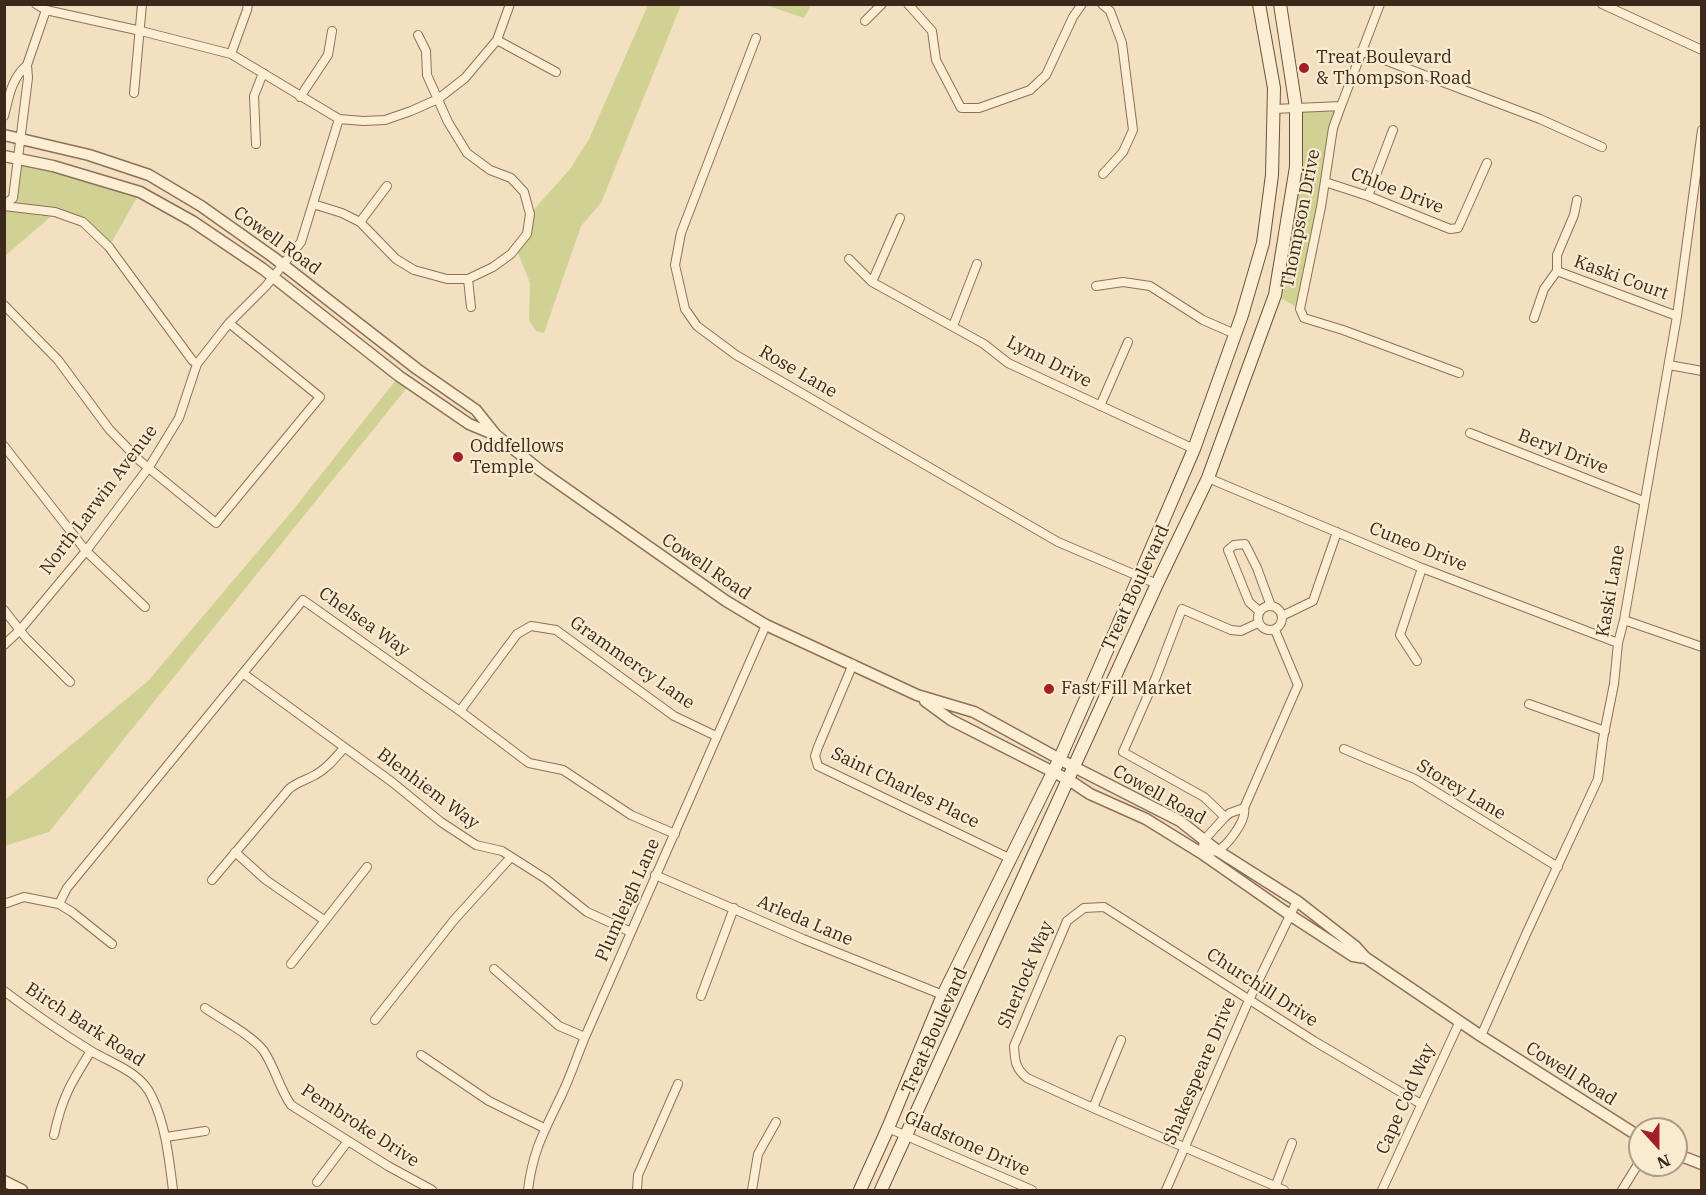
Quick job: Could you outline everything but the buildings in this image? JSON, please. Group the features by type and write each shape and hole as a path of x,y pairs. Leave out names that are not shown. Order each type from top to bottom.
{"main road":[{"name":"Treat Boulevard","path":"860,1191 943,995 1060,758 1194,449 1235,334 1263,243 1272,175 1274,88 1259,4"},
{"name":"Treat Boulevard","path":"881,1191 908,1136 1157,584 1208,478 1275,295 1296,167 1296,108 1280,4"}],"street":[{"path":"36,4 46,10 231,54 300,97 339,118 385,120 438,99 465,78 497,40 510,4"},
{"path":"134,93 142,4"},
{"path":"231,54 248,4"},
{"path":"864,21 882,4"},
{"path":"908,4 932,31 936,60 961,108 979,108 1030,90 1046,75 1073,17 1082,4"},
{"path":"1102,4 1110,11 1122,43 1133,130 1123,152 1103,174"},
{"name":"Thompson Drive","path":"1380,4 1333,128 1325,182 1300,309 1304,318 1459,373"},
{"path":"1602,4 1701,50"},
{"path":"4,206 13,198 22,138 28,78 27,65 46,10"},
{"path":"300,97 328,55 332,31"},
{"path":"313,204 342,213 360,222 396,259 414,270 447,279 468,279 493,267 511,254 527,234 530,214 524,192 511,178 490,170 467,153 448,122 427,75 426,51 418,35"},
{"name":"Rose Lane","path":"756,38 681,234 675,265 685,309 697,326 736,355 1058,542 1157,584"},
{"path":"497,40 556,72"},
{"path":"1362,51 1540,119 1602,147"},
{"path":"4,116 13,83 18,73 27,65"},
{"path":"256,144 254,96 263,72"},
{"path":"1274,109 1341,106"},
{"name":"North Larwin Avenue","path":"4,645 20,630 86,551 149,467 179,418 197,364 229,323 284,265 301,242 339,118"},
{"path":"1368,196 1393,130"},
{"name":"Kaski Lane","path":"1481,1036 1598,779 1614,684 1618,643 1624,620 1677,316 1701,130"},
{"name":"Cowell Road","path":"4,135 89,155 149,175 201,206 284,265 417,369 476,410 496,435 541,471 684,574 766,625 917,694 974,712 1060,758 1074,768 1180,821 1218,851 1297,901 1356,947 1366,958 1481,1036 1628,1129"},
{"name":"Cowell Road","path":"4,156 53,166 140,192 192,221 273,276 399,376 469,424 496,435"},
{"name":"Chloe Drive","path":"1325,182 1368,196 1449,228 1458,228 1487,163"},
{"path":"360,222 387,186"},
{"name":"Kaski Court","path":"1577,200 1574,215 1557,255 1557,271 1677,316"},
{"path":"4,206 56,212 83,222 109,247 197,364"},
{"path":"872,282 900,218"},
{"name":"Lynn Drive","path":"849,259 872,282 984,344 1008,363 1194,449"},
{"path":"953,326 977,264"},
{"path":"1534,318 1544,289 1557,271"},
{"path":"468,279 471,307"},
{"path":"1096,286 1123,282 1150,286 1203,320 1235,334"},
{"path":"4,305 58,360 109,429 149,467 216,524 320,397 229,323"},
{"name":"Lynn Drive","path":"1100,406 1128,342"},
{"path":"1669,365 1701,371"},
{"name":"Beryl Drive","path":"1470,434 1643,501"},
{"path":"4,446 86,551 145,607"},
{"name":"Cuneo Drive","path":"1208,478 1422,568 1618,643"},
{"path":"1282,616 1313,601 1337,532"},
{"path":"1259,611 1249,602 1228,550 1234,545 1245,544 1271,606"},
{"path":"1417,661 1400,634 1422,568"},
{"name":"Chelsea Way","path":"59,904 67,888 303,600 529,762 563,770 631,815 675,834"},
{"path":"1271,606 1278,609 1282,616 1281,624 1275,630 1267,631 1258,623 1259,611 1264,607 1271,606"},
{"path":"1225,817 1204,797 1123,752 1156,677 1182,609 1231,630 1241,631 1258,623"},
{"path":"4,610 70,682"},
{"path":"1624,620 1701,647"},
{"name":"Plumleigh Lane","path":"528,1191 531,1165 544,1128 562,1093 655,875 766,625"},
{"name":"Grammercy Lane","path":"460,711 517,634 531,626 556,630 674,716 716,736"},
{"path":"1244,808 1225,817 1204,839 1201,853 1218,851 1242,825 1244,808 1298,685 1275,630"},
{"name":"Saint Charles Place","path":"854,664 818,747 815,756 818,766 1009,858"},
{"name":"Blenhiem Way","path":"244,674 392,782 441,822 476,845 502,851 546,879 587,912 631,932"},
{"name":"Cowell Road","path":"917,694 951,720 1069,780 1090,794 1146,819 1201,853 1353,956 1366,958"},
{"path":"1529,704 1605,731"},
{"path":"212,880 289,789 300,781 316,775 344,748"},
{"name":"Storey Lane","path":"1344,749 1415,779 1557,867"},
{"path":"235,852 266,880 324,920"},
{"path":"375,1020 454,920 512,857"},
{"path":"291,964 367,867"},
{"name":"Arleda Lane","path":"655,875 943,995"},
{"path":"4,904 24,897 59,904 112,944"},
{"name":"Shakespeare Drive","path":"1166,1191 1249,999 1297,901"},
{"name":"Churchill Drive","path":"1083,909 1104,907 1314,1041 1421,1104"},
{"path":"701,996 734,908"},
{"name":"Sherlock Way","path":"1083,909 1067,921 1014,1046 1015,1063 1019,1071 1027,1078 1093,1108"},
{"path":"494,969 559,1026 585,1037"},
{"name":"Birch Bark Road","path":"6,995 143,1082 152,1097 166,1137 173,1191"},
{"name":"Pembroke Drive","path":"205,1008 257,1044 268,1059 282,1093 291,1105 432,1191"},
{"name":"Cape Cod Way","path":"1382,1191 1460,1021"},
{"path":"1121,1040 1093,1108 1278,1189 1292,1143"},
{"path":"54,1135 59,1110 68,1087 91,1051"},
{"path":"421,1055 489,1101 544,1128"},
{"path":"637,1191 638,1175 678,1084"},
{"path":"752,1191 758,1154 776,1122"},
{"name":"Gladstone Drive","path":"888,1128 1032,1191"},
{"path":"166,1137 206,1131"},
{"path":"317,1182 348,1141"},
{"path":"1622,1191 1630,1177"},
{"path":"4,1181 22,1191"}],"green space":[{"path":"648,5 681,5 601,203 581,226 544,333 536,331 529,320 530,283 516,248 527,234 530,214 570,169 589,139"},
{"path":"766,5 811,5 804,18"},
{"path":"1340,106 1300,309 1275,295 1296,167 1296,108"},
{"path":"19,158 140,192 109,247 83,222 56,212 5,256 5,205 13,198"},
{"path":"399,376 410,384 49,832 5,846 5,800 148,681 293,510"}],"place":[{"name":"Treat Boulevard & Thompson Road","path":"1304,68"},
{"name":"Oddfellows Temple","path":"458,457"},
{"name":"Fast Fill Market","path":"1049,689"}]}
